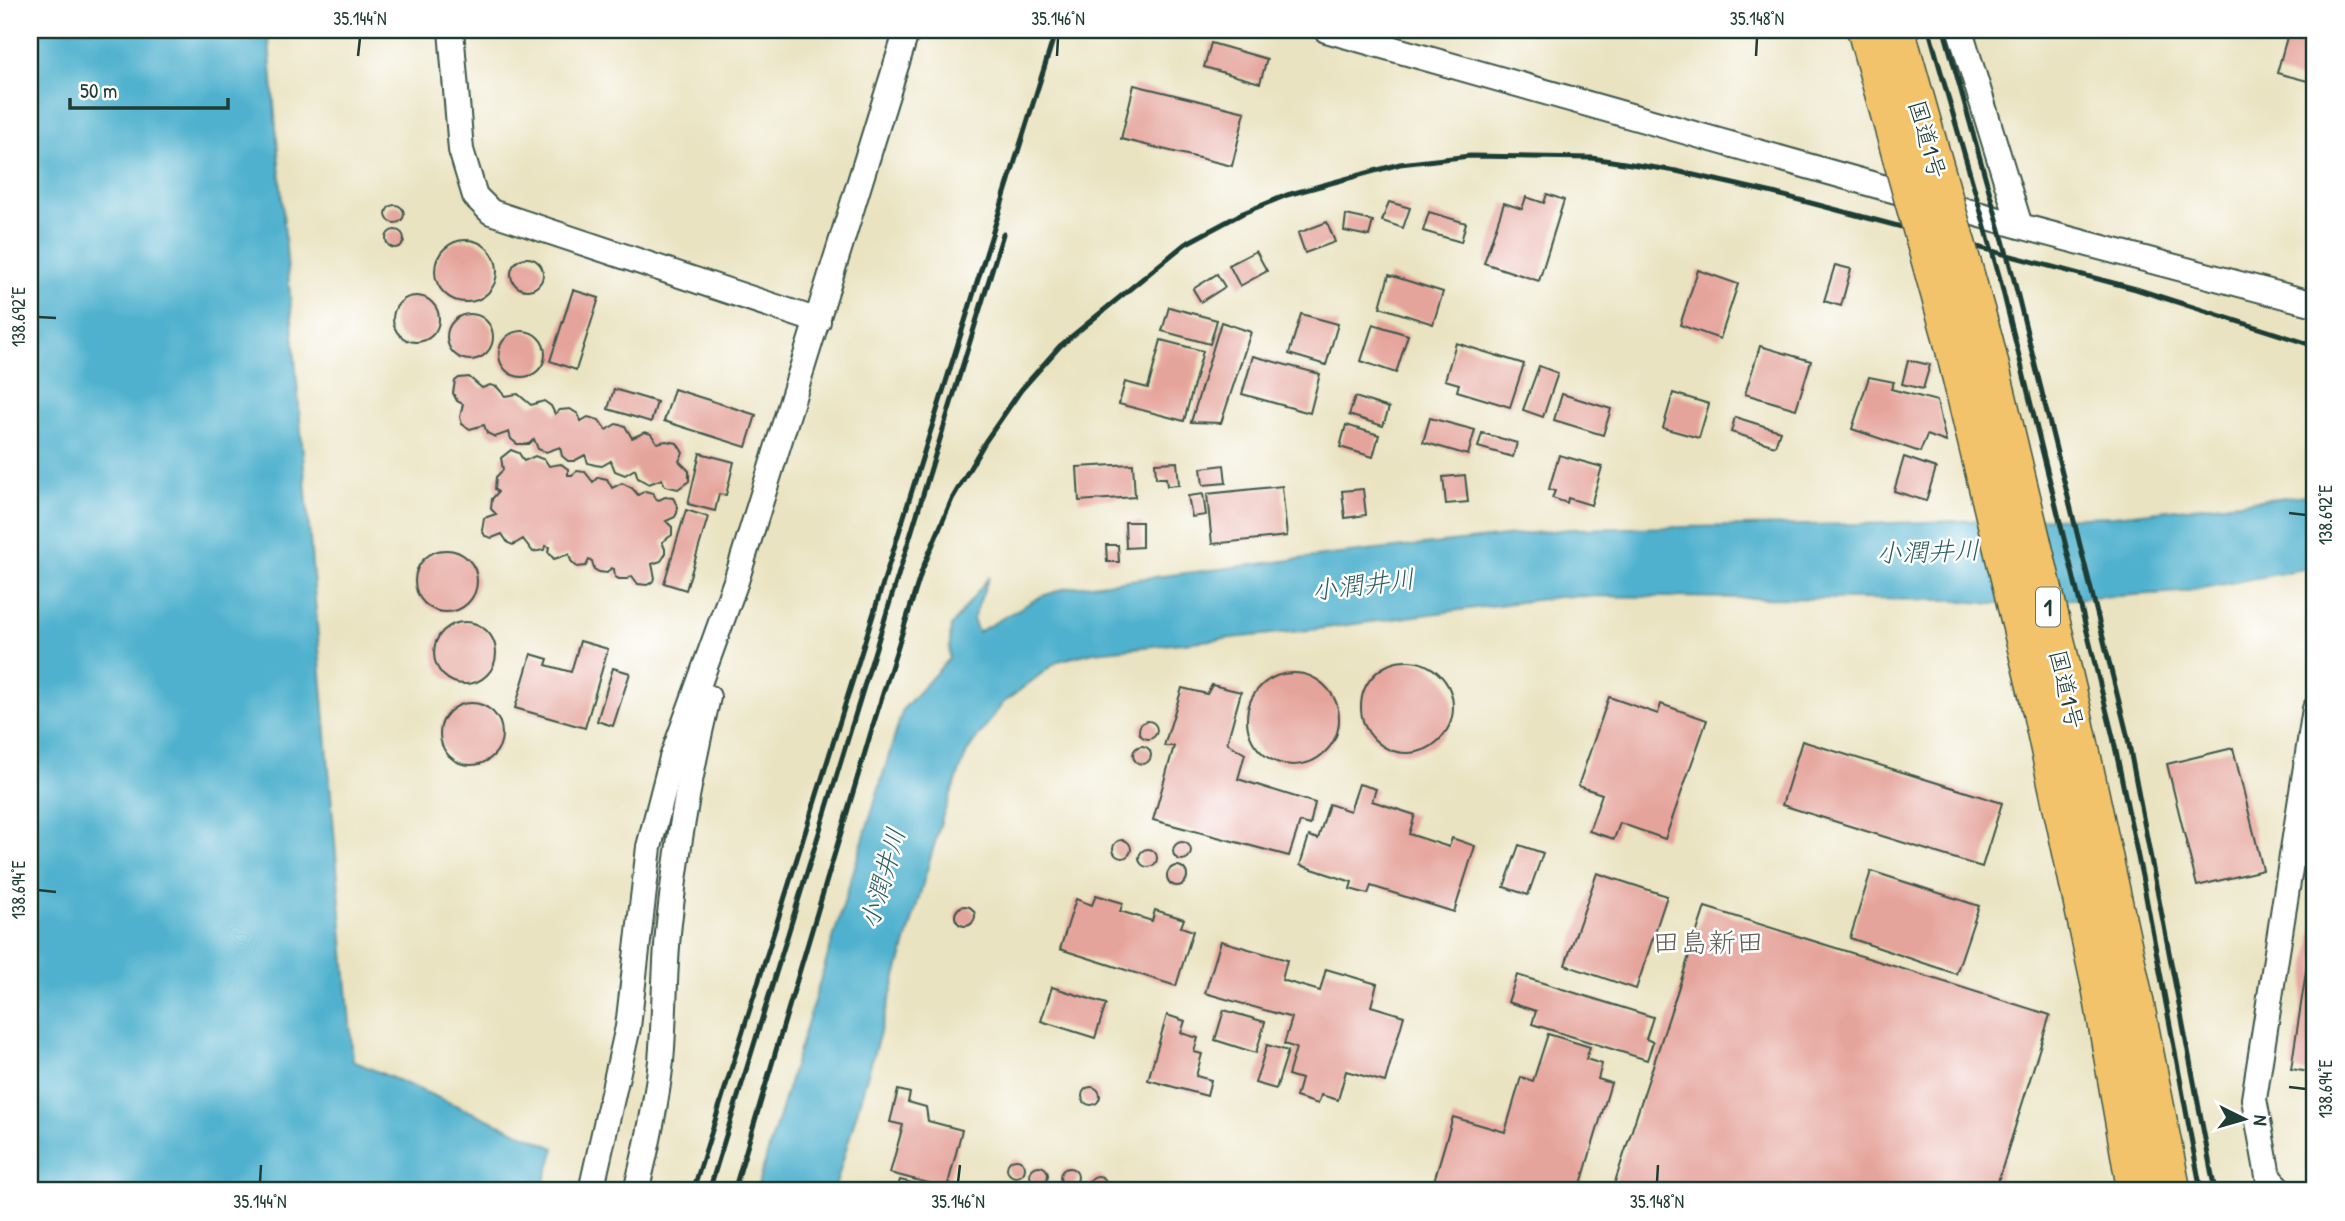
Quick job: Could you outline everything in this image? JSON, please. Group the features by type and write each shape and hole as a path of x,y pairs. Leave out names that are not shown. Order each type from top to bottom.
{"highway":[{"name":"国道1号","path":"1866,30 1950,331 2038,696 2101,989 2136,1191"},
{"name":"国道1号","path":"1896,30 1984,340 2071,705 2132,988 2172,1191"}],"street":[{"path":"451,30 461,150 475,196 491,212 818,321"},
{"path":"591,1191 628,1027 639,914 649,847 672,758 736,581 907,30"},
{"path":"1326,30 2020,226 2315,304"},
{"path":"1960,30 2020,226"},
{"path":"636,1191 651,1132 661,1061 669,925 678,848 692,765 736,581"},
{"path":"2282,1191 2268,1175 2254,1099 2315,709"}],"water":[{"path":"30,30 268,30 353,1061 555,1148 542,1191 30,1191"},
{"name":"小潤井川","path":"2315,494 2315,567 2182,592 1993,604 1955,600 1566,596 1310,630 1094,652 1058,661 1003,703 967,752 942,818 834,1191 756,1191 903,709 949,659 951,626 989,577 973,619 978,632 1040,597 1066,588 1570,529 2114,516"}],"building":[{"path":"2289,30 2315,30 2315,83 2277,73"},
{"path":"1211,43 1267,59 1260,83 1204,67"},
{"path":"1134,85 1245,112 1232,166 1121,139"},
{"path":"1547,194 1564,200 1539,281 1484,263 1504,203 1522,209 1526,197 1544,203"},
{"path":"1389,202 1410,208 1403,228 1382,221"},
{"path":"391,205 399,205 404,214 402,221 391,223 386,218 386,210"},
{"path":"1429,212 1466,223 1461,242 1423,231"},
{"path":"1346,215 1373,221 1369,236 1344,231"},
{"path":"1327,222 1335,242 1305,253 1298,233"},
{"path":"391,230 399,230 404,239 402,246 391,248 386,243 386,235"},
{"path":"466,240 488,249 497,271 488,293 466,302 444,293 435,271 444,249"},
{"path":"1256,251 1267,271 1240,286 1229,265"},
{"path":"527,258 538,263 543,274 538,285 527,290 516,285 511,274 516,263"},
{"path":"1835,265 1851,269 1841,306 1824,301"},
{"path":"1698,270 1738,284 1720,339 1680,325"},
{"path":"1217,274 1225,287 1201,302 1193,289"},
{"path":"1389,275 1443,292 1433,324 1380,307"},
{"path":"573,290 599,298 576,370 550,361"},
{"path":"416,296 425,297 432,303 438,310 438,328 432,335 425,341 416,342 407,341 400,335 394,328 393,319 394,310 400,303 407,297"},
{"path":"1169,307 1217,320 1210,344 1162,331"},
{"path":"470,314 486,321 493,337 486,353 470,360 454,353 447,337 454,321"},
{"path":"1301,314 1338,324 1326,365 1289,354"},
{"path":"1221,322 1251,332 1221,423 1191,422"},
{"path":"1373,324 1408,335 1396,373 1361,361"},
{"path":"522,331 531,332 538,338 544,345 544,363 538,370 531,376 522,377 513,376 506,370 500,363 499,354 500,345 506,338 513,332"},
{"path":"1161,340 1203,351 1184,421 1119,404 1125,382 1148,388"},
{"path":"1456,343 1524,364 1510,407 1457,391 1459,384 1445,380"},
{"path":"1760,346 1811,361 1796,409 1745,394"},
{"path":"1253,356 1320,374 1310,413 1242,394"},
{"path":"1908,360 1930,365 1923,389 1902,384"},
{"path":"1539,366 1558,373 1543,417 1523,410"},
{"path":"469,377 482,388 490,385 497,387 505,396 518,394 531,405 544,401 551,406 555,414 560,410 570,409 578,414 581,421 588,417 599,420 606,430 616,424 625,426 632,438 645,432 651,434 657,443 677,443 683,453 679,461 689,471 689,481 678,489 665,486 662,479 649,484 638,478 635,469 625,475 615,471 611,461 602,466 595,465 588,463 585,455 568,461 562,456 560,447 546,452 538,449 534,439 529,444 517,444 511,439 509,432 495,437 487,433 484,425 470,429 462,424 460,417 463,404 457,401 453,393 455,381"},
{"path":"1869,377 1894,382 1891,389 1937,401 1946,442 1927,435 1920,452 1852,429"},
{"path":"614,389 657,402 651,422 608,409"},
{"path":"674,389 756,415 746,447 664,421"},
{"path":"1673,393 1709,404 1699,438 1663,428"},
{"path":"1562,394 1611,409 1603,435 1554,420"},
{"path":"1355,397 1389,408 1383,426 1349,415"},
{"path":"1735,417 1780,431 1775,446 1731,432"},
{"path":"1430,418 1475,430 1468,455 1423,442"},
{"path":"1346,425 1379,435 1373,457 1340,447"},
{"path":"1482,433 1517,443 1513,457 1478,447"},
{"path":"511,450 519,453 524,461 535,456 545,460 549,466 561,464 568,469 568,475 577,471 585,472 593,482 598,477 607,479 612,488 622,483 638,495 645,491 653,493 659,500 665,497 673,498 678,507 677,513 666,521 672,527 672,535 662,542 665,555 661,561 652,564 655,578 652,582 647,585 638,584 632,576 619,579 615,577 614,569 611,568 607,573 599,572 589,560 586,566 577,567 569,554 554,559 548,552 549,547 545,546 544,550 533,552 523,539 513,545 508,543 502,534 492,538 485,536 482,530 484,518 496,514 491,509 492,499 498,492 495,489 496,477 503,470 501,458"},
{"path":"700,453 734,462 726,495 719,494 715,511 688,504"},
{"path":"1559,455 1602,467 1591,505 1568,498 1567,503 1552,498 1555,491 1549,489"},
{"path":"1904,457 1936,468 1926,501 1894,491"},
{"path":"1177,462 1179,485 1167,486 1166,478 1156,478 1155,463"},
{"path":"1133,464 1135,497 1079,501 1077,467"},
{"path":"1224,465 1226,483 1203,485 1201,468"},
{"path":"1465,475 1468,502 1446,504 1443,477"},
{"path":"1282,486 1287,536 1212,544 1207,494"},
{"path":"1363,489 1366,515 1345,518 1342,491"},
{"path":"1203,494 1206,515 1192,517 1188,496"},
{"path":"686,510 708,517 686,590 664,583"},
{"path":"1125,522 1142,522 1142,547 1126,548"},
{"path":"1106,545 1118,545 1119,562 1107,562"},
{"path":"446,550 468,559 477,581 468,603 446,612 424,603 415,581 424,559"},
{"path":"465,622 487,631 496,653 487,675 465,684 443,675 434,653 443,631"},
{"path":"580,641 608,649 585,728 515,708 531,654 548,659 546,665 571,672"},
{"path":"1407,661 1433,669 1445,681 1453,707 1445,733 1433,745 1407,753 1381,745 1369,733 1361,707 1369,681 1381,669"},
{"path":"613,668 630,673 613,726 597,721"},
{"path":"1293,673 1311,677 1325,687 1335,701 1339,719 1335,737 1325,751 1311,761 1293,765 1275,761 1261,751 1251,737 1247,719 1251,701 1261,687 1275,677"},
{"path":"1212,685 1241,692 1227,743 1245,754 1238,779 1315,803 1310,825 1300,822 1289,856 1153,820 1174,746 1164,746 1182,688 1207,694"},
{"path":"1609,697 1658,714 1661,704 1707,720 1665,839 1620,823 1614,839 1589,831 1602,794 1578,786"},
{"path":"471,703 493,712 502,734 493,756 471,765 449,756 440,734 449,712"},
{"path":"1144,721 1152,721 1157,730 1155,737 1144,739 1139,734 1139,726"},
{"path":"1802,741 2002,803 1982,867 1782,805"},
{"path":"1138,746 1146,746 1151,755 1149,762 1138,764 1133,759 1133,751"},
{"path":"2233,748 2263,870 2197,886 2167,764"},
{"path":"1359,784 1376,789 1372,801 1415,815 1409,834 1449,847 1452,838 1475,846 1454,912 1371,886 1368,894 1350,889 1352,882 1300,865 1309,836 1318,839 1329,804 1350,811"},
{"path":"1118,840 1126,840 1131,849 1129,856 1118,858 1113,853 1113,845"},
{"path":"1178,842 1186,842 1191,851 1189,858 1178,860 1173,855 1173,847"},
{"path":"1519,845 1543,853 1528,895 1504,887"},
{"path":"1144,849 1152,849 1157,858 1155,865 1144,867 1139,862 1139,854"},
{"path":"1177,866 1184,869 1187,876 1184,883 1177,886 1170,883 1167,876 1170,869"},
{"path":"1871,871 1979,906 1956,974 1850,938"},
{"path":"1597,873 1667,896 1636,989 1565,965"},
{"path":"1096,895 1123,903 1120,911 1152,921 1155,910 1184,919 1181,927 1193,931 1176,986 1060,949 1076,899 1092,905"},
{"path":"965,906 972,909 975,916 972,923 965,926 958,923 955,916 958,909"},
{"path":"1705,907 2050,1015 1995,1191 1612,1191"},
{"path":"2315,920 2315,1073 2291,1069"},
{"path":"1221,941 1287,960 1282,980 1320,991 1326,969 1377,984 1371,1006 1404,1016 1385,1082 1346,1071 1338,1100 1321,1095 1318,1104 1296,1097 1301,1079 1288,1075 1296,1048 1284,1044 1292,1018 1205,993"},
{"path":"1517,975 1653,1017 1646,1039 1653,1042 1647,1060 1532,1024 1536,1011 1508,1002"},
{"path":"1052,987 1106,1004 1095,1038 1041,1021"},
{"path":"1224,1010 1265,1022 1256,1053 1215,1040"},
{"path":"1167,1015 1185,1021 1181,1033 1198,1038 1194,1052 1202,1054 1196,1076 1211,1080 1207,1096 1148,1080"},
{"path":"1548,1034 1590,1047 1586,1059 1602,1064 1598,1079 1611,1083 1581,1184 1596,1188 1595,1191 1431,1191 1453,1117 1505,1132 1521,1077 1533,1081"},
{"path":"1267,1045 1288,1051 1276,1089 1255,1083"},
{"path":"1087,1087 1095,1087 1100,1096 1098,1103 1087,1105 1082,1100 1082,1092"},
{"path":"898,1090 910,1093 908,1102 926,1107 928,1121 962,1130 947,1188 890,1173 903,1125 890,1122"},
{"path":"1012,1159 1020,1159 1025,1168 1023,1175 1012,1177 1007,1172 1007,1164"},
{"path":"1035,1166 1043,1166 1048,1175 1046,1182 1035,1184 1030,1179 1030,1171"},
{"path":"1065,1168 1073,1168 1078,1177 1076,1184 1065,1186 1060,1181 1060,1173"},
{"path":"1098,1176 1104,1179 1107,1185 1104,1191 1098,1194 1092,1191 1089,1185 1092,1179"},
{"path":"900,1180 941,1190 941,1191 897,1191"}],"railway":[{"path":"693,1191 1056,30"},
{"path":"1929,30 2000,279 2113,737 2201,1191"},
{"path":"1944,30 2013,276 2127,734 2215,1191"},
{"path":"734,1191 874,722 922,570 952,499 985,442 1021,390 1060,346 1185,244 1243,213 1287,195 1400,164 1470,156 1592,158 1676,171 1773,193 2136,289 2315,346"},
{"path":"709,1191 1003,234"}],"district":[{"name":"田島新田","path":"1708,942"}]}
